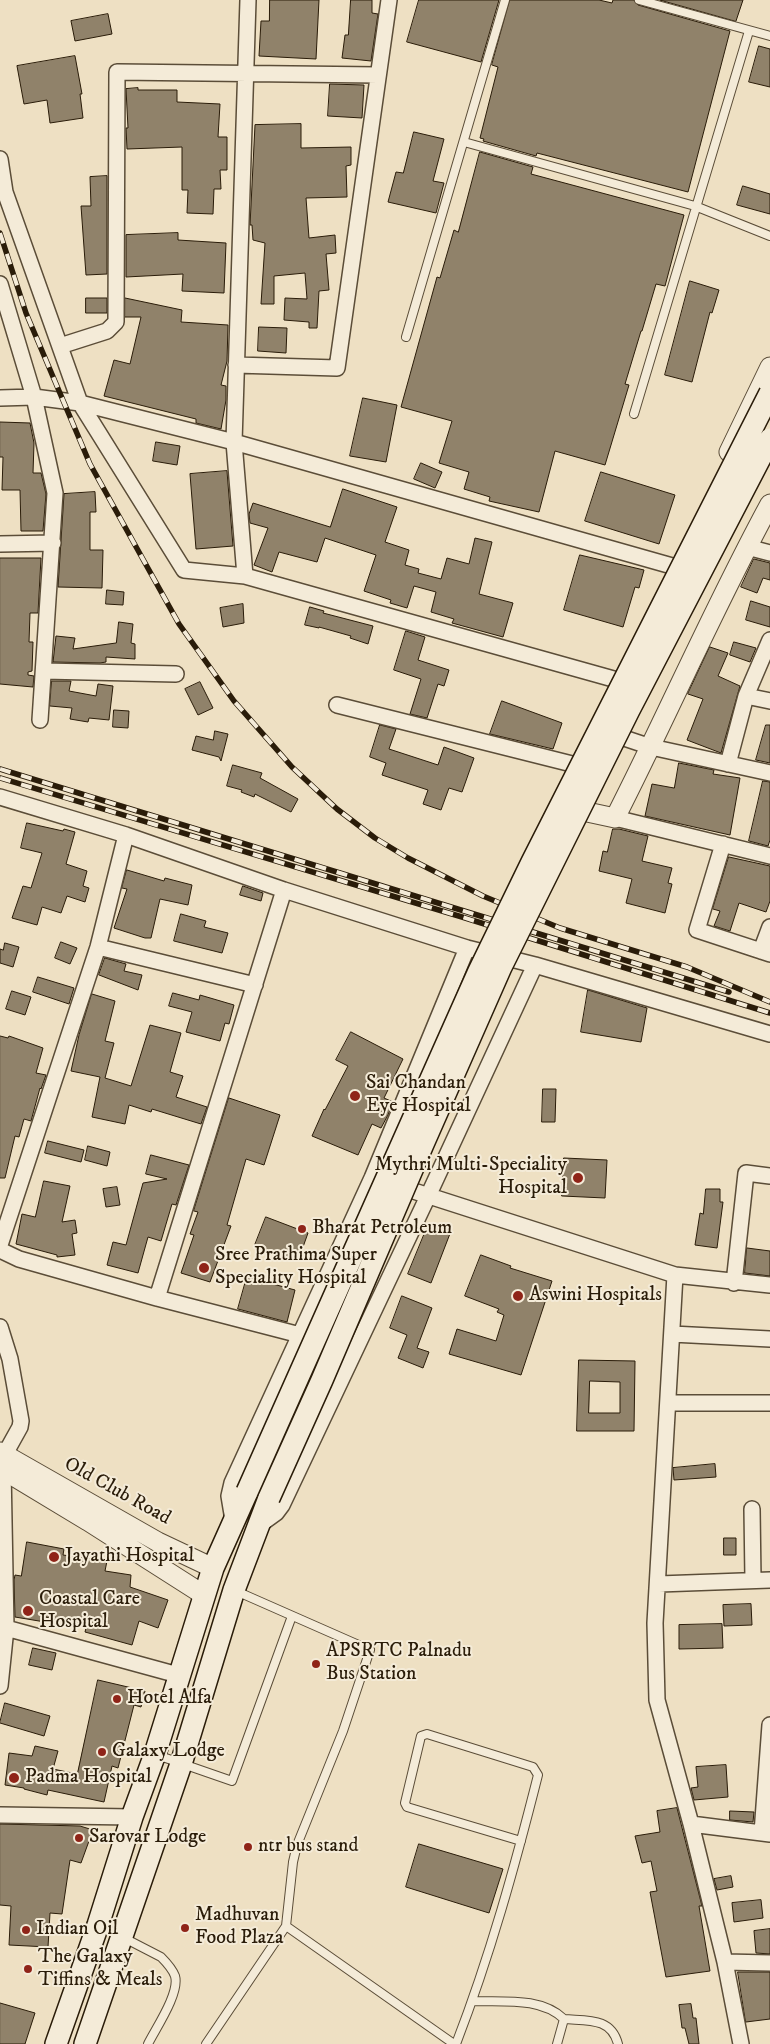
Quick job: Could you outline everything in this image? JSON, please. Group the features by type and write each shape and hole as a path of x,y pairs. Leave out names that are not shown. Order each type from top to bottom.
{"main road":[{"path":"56,2044 155,1754 178,1675 213,1568 233,1520 479,971 532,862 770,393"},
{"path":"85,2044 181,1764 234,1590 269,1498 501,967 629,710 770,439"}],"street":[{"path":"245,576 234,442 248,0"},
{"path":"236,365 337,368 388,0"},
{"path":"60,346 108,332 116,322 117,72 378,75"},
{"path":"0,159 5,192 80,403 184,570 245,576 617,680"},
{"path":"0,284 34,397 55,493 40,720"},
{"path":"770,367 617,680 550,804 770,856"},
{"path":"0,398 34,397 80,403 234,442 672,566"},
{"path":"615,818 747,547 770,504"},
{"path":"0,544 53,543"},
{"path":"747,547 770,553"},
{"path":"728,764 746,696 770,640"},
{"path":"44,671 176,674"},
{"path":"746,696 770,701"},
{"path":"336,705 572,764"},
{"path":"593,727 651,747 770,773"},
{"path":"0,797 126,835 284,890 467,948 535,965 770,1034"},
{"path":"0,1246 98,947 126,835"},
{"path":"723,844 696,930 766,952 770,926"},
{"path":"157,1298 284,890"},
{"path":"98,947 255,985"},
{"path":"233,1520 229,1496 232,1483 372,1178 467,948"},
{"path":"257,1527 276,1513 282,1505 535,965"},
{"path":"734,1283 746,1173 770,1176"},
{"path":"372,1178 429,1194 675,1275 734,1283 770,1285"},
{"path":"0,1250 19,1259 157,1298 300,1335"},
{"path":"675,1275 659,1584 655,1623 657,1700 691,1824 725,1962 741,2044"},
{"path":"0,1327 3,1344 10,1359 21,1421 20,1427 2,1461 6,1628 0,1686"},
{"path":"672,1334 770,1339"},
{"path":"668,1403 770,1403"},
{"name":"Old Club Road","path":"2,1461 158,1542 213,1568"},
{"name":"Old Club Road","path":"2,1461 204,1595"},
{"path":"752,1509 752,1580"},
{"path":"659,1584 770,1580"},
{"path":"6,1628 178,1675"},
{"path":"691,1824 766,1833 770,1725"},
{"path":"0,1815 132,1817"},
{"path":"725,1962 770,1963"}],"lane":[{"path":"406,338 505,0"},
{"path":"639,0 770,36"},
{"path":"634,414 749,31"},
{"path":"464,142 695,206 770,236"},
{"path":"206,2044 286,1926 294,1853 343,1730 370,1652 369,1648 234,1590"},
{"path":"155,1754 229,1782 233,1780 292,1616"},
{"path":"286,1926 455,2044 473,2000 504,1903 521,1840 538,1775 535,1768 427,1734 421,1736 406,1803 407,1807 521,1840"},
{"path":"98,1925 161,1957 175,1975 174,1993 148,2044"},
{"path":"473,2000 539,2004 557,2012 564,2020 600,2023 608,2026 615,2033 618,2044"},
{"path":"557,2044 564,2020"}],"building":[{"path":"270,0 319,0 316,59 259,56 261,21 269,21"},
{"path":"351,0 372,0 372,13 378,14 371,61 342,58 345,35 348,35"},
{"path":"419,0 499,0 481,62 407,42"},
{"path":"510,0 599,0 612,3 613,0 634,0 638,5 730,31 688,192 537,153 536,156 483,141 484,139 480,138 498,67 492,65"},
{"path":"660,0 743,0 736,21"},
{"path":"108,14 112,34 75,41 71,21"},
{"path":"759,46 770,49 770,87 749,82"},
{"path":"75,56 82,94 80,94 83,118 50,123 47,100 24,104 17,66"},
{"path":"330,84 364,85 362,118 328,116"},
{"path":"138,88 138,90 177,90 177,102 220,104 218,137 227,137 227,170 220,170 221,189 214,189 213,214 187,213 188,190 182,190 182,147 127,149 126,89"},
{"path":"301,124 301,148 351,147 351,165 346,166 347,197 306,198 309,238 335,235 336,253 326,254 329,290 319,291 317,328 309,328 309,322 284,320 285,298 307,299 305,273 274,276 274,304 261,304 265,243 253,240 252,225 250,225 255,125"},
{"path":"414,132 444,139 433,181 444,183 436,213 388,202 396,172 403,173"},
{"path":"480,152 533,167 531,174 684,215 665,286 656,284 641,331 625,384 629,385 605,465 555,451 539,512 489,501 490,497 464,489 469,472 439,463 452,421 401,407 437,277 440,278 454,230 458,232"},
{"path":"107,176 107,274 86,275 81,206 91,206 90,177"},
{"path":"743,186 770,194 770,214 737,205"},
{"path":"178,233 178,240 226,243 224,293 182,291 183,274 126,277 126,235"},
{"path":"690,281 719,290 712,313 710,312 692,382 665,375"},
{"path":"86,298 107,298 107,313 86,313"},
{"path":"125,298 182,310 181,322 228,325 227,361 221,385 226,386 226,400 221,429 196,423 196,419 104,396 114,360 130,364 141,317 125,317"},
{"path":"259,327 287,328 286,353 258,351"},
{"path":"363,398 397,405 386,462 350,456"},
{"path":"0,422 30,423 34,443 33,473 41,473 46,494 43,531 21,531 20,490 2,490 3,457 0,457"},
{"path":"156,442 180,446 177,465 153,461"},
{"path":"421,463 442,472 435,488 414,479"},
{"path":"227,471 233,546 196,549 190,474"},
{"path":"601,472 675,495 659,544 585,521"},
{"path":"343,489 397,507 385,542 409,550 405,565 419,569 418,573 441,579 447,558 469,564 475,538 492,542 479,594 513,603 503,637 452,623 454,619 431,612 436,592 414,586 407,608 390,603 391,600 364,591 376,555 325,538 317,562 279,552 272,572 254,565 268,528 250,523 249,514 253,503 330,527"},
{"path":"95,492 96,512 90,512 90,550 103,550 102,588 58,587 64,494"},
{"path":"580,555 644,570 639,588 635,587 623,627 564,610"},
{"path":"0,558 41,558 38,613 30,613 29,642 33,642 32,671 28,672 28,675 34,676 33,687 0,684"},
{"path":"754,559 770,563 770,580 763,578 757,593 741,587"},
{"path":"107,590 124,592 123,605 106,604"},
{"path":"751,601 770,607 770,627 746,620"},
{"path":"243,604 244,623 223,627 220,608"},
{"path":"310,607 324,611 323,613 373,626 368,644 350,638 351,636 305,625"},
{"path":"119,622 133,624 131,643 135,644 135,659 106,657 106,662 100,663 53,662 56,636 75,638 73,649 116,643"},
{"path":"406,631 425,637 418,660 449,670 444,686 438,684 427,718 410,714 421,679 394,670"},
{"path":"734,642 756,648 750,662 730,655"},
{"path":"710,647 728,653 718,676 740,686 721,753 687,740 703,699 688,694"},
{"path":"52,681 71,681 69,691 96,696 98,684 113,686 109,720 89,718 88,722 70,719 72,708 50,706"},
{"path":"200,682 213,708 198,715 185,689"},
{"path":"502,701 562,723 553,749 490,734"},
{"path":"114,710 129,711 128,728 113,727"},
{"path":"380,725 396,729 389,749 438,765 444,747 474,758 462,792 449,788 441,810 423,804 428,790 382,775 386,763 370,757"},
{"path":"766,725 770,725 770,763 756,760"},
{"path":"215,731 228,734 221,761 219,757 192,750 196,736 213,740"},
{"path":"679,763 714,770 713,774 740,778 730,835 645,816 652,784 674,788"},
{"path":"233,765 262,773 260,778 298,799 291,812 255,794 254,797 241,792 242,790 227,786"},
{"path":"763,781 770,782 770,840 768,846 749,841"},
{"path":"27,823 75,832 66,864 87,871 83,886 89,888 85,902 67,896 61,913 42,907 37,925 12,918 23,886 31,888 42,853 21,848"},
{"path":"613,829 648,836 642,861 672,868 668,883 672,884 665,913 626,903 632,879 599,871 603,851 607,852"},
{"path":"729,857 770,866 770,901 766,912 739,903 730,931 714,926 720,911 713,909"},
{"path":"127,870 164,881 165,878 192,885 188,905 160,899 151,938 145,938 114,928 127,889 122,888"},
{"path":"243,886 263,893 261,901 240,895"},
{"path":"181,914 206,921 204,927 228,933 222,953 174,941"},
{"path":"61,942 77,948 70,964 55,958"},
{"path":"5,943 19,947 13,967 0,963 0,949 3,950"},
{"path":"105,958 126,964 124,971 142,975 138,990 99,975"},
{"path":"38,977 74,988 69,1004 33,992"},
{"path":"588,990 647,1008 641,1042 581,1032"},
{"path":"12,991 31,997 25,1015 6,1009"},
{"path":"173,993 199,1000 200,995 234,1005 229,1024 225,1023 220,1041 186,1032 192,1012 169,1006"},
{"path":"92,994 115,1001 105,1041 114,1043 105,1078 131,1086 150,1025 181,1033 170,1072 183,1076 176,1097 207,1107 201,1124 152,1109 151,1112 129,1105 125,1124 92,1117 100,1077 71,1071 79,1035"},
{"path":"351,1032 403,1059 384,1098 393,1102 388,1115 381,1128 372,1124 358,1155 312,1136 324,1109 348,1066 336,1060"},
{"path":"0,1036 8,1038 9,1036 43,1048 36,1073 46,1075 40,1088 31,1121 24,1119 19,1137 15,1136 5,1178 0,1178"},
{"path":"543,1089 556,1089 555,1122 542,1122"},
{"path":"229,1098 280,1115 264,1165 246,1159 227,1225 231,1226 210,1282 181,1273 194,1235 190,1234 198,1212 194,1211"},
{"path":"48,1141 84,1150 81,1162 45,1153"},
{"path":"88,1146 110,1152 107,1166 85,1160"},
{"path":"151,1155 189,1165 176,1205 172,1204 161,1241 148,1237 138,1273 107,1265 113,1242 126,1245 143,1183 167,1179 146,1174"},
{"path":"564,1158 607,1160 605,1198 562,1196"},
{"path":"44,1181 70,1186 62,1222 75,1220 77,1233 72,1234 75,1255 57,1257 57,1255 16,1244 22,1214 35,1217"},
{"path":"117,1187 120,1205 106,1207 103,1189"},
{"path":"706,1189 720,1189 720,1202 723,1202 717,1248 695,1245 700,1213 703,1214"},
{"path":"266,1217 308,1233 298,1261 255,1245"},
{"path":"429,1223 451,1231 431,1283 408,1274"},
{"path":"747,1248 770,1251 770,1276 745,1273"},
{"path":"481,1255 511,1266 510,1268 552,1281 521,1375 449,1354 457,1329 496,1341 504,1315 497,1312 499,1309 465,1296"},
{"path":"247,1277 295,1290 287,1322 238,1309"},
{"path":"402,1296 432,1308 417,1348 429,1352 423,1368 398,1358 407,1335 390,1328"},
{"path":"579,1360 635,1361 634,1431 577,1431","holes":["590,1381 620,1382 620,1413 589,1413"]},
{"path":"715,1464 716,1477 674,1480 673,1468"},
{"path":"724,1538 736,1538 736,1555 724,1555"},
{"path":"27,1542 64,1549 63,1555 107,1561 105,1571 131,1575 130,1587 168,1600 158,1628 139,1621 132,1645 85,1632 86,1628 46,1617 45,1622 15,1617 14,1580 15,1575 21,1576"},
{"path":"751,1604 752,1625 724,1626 723,1605"},
{"path":"722,1624 723,1648 679,1649 679,1625"},
{"path":"33,1648 56,1653 52,1670 29,1665"},
{"path":"98,1680 145,1691 141,1707 134,1705 118,1768 112,1766 104,1802 48,1790 47,1795 5,1785 9,1753 32,1756 35,1746 58,1751 53,1769 77,1774"},
{"path":"5,1703 50,1716 44,1736 0,1723"},
{"path":"726,1765 728,1797 694,1800 691,1788 698,1787 696,1767"},
{"path":"677,1808 702,1906 699,1906 710,1971 666,1977 650,1892 657,1891 651,1861 642,1863 635,1836 660,1832 657,1811"},
{"path":"730,1811 754,1812 753,1822 730,1820"},
{"path":"0,1824 80,1826 93,1830 81,1863 70,1860 62,1914 50,1913 48,1947 9,1945 11,1906 0,1905"},
{"path":"419,1844 503,1869 489,1913 406,1887"},
{"path":"731,1876 733,1887 717,1890 714,1879"},
{"path":"761,1900 763,1918 734,1922 732,1903"},
{"path":"770,1929 770,1954 756,1953 754,1931"},
{"path":"738,1972 770,1972 770,2019 746,2022"},
{"path":"0,2003 35,2013 25,2044 0,2044"},
{"path":"691,2004 693,2018 696,2018 699,2044 689,2044 685,2028 682,2028 679,2005"}],"railway":[{"path":"0,233 26,313 90,464 179,624 234,701 292,767 337,809 375,838 408,858 483,896 560,928 687,967 770,1002"},
{"path":"0,769 729,992"},
{"path":"0,778 462,917 770,1013"}],"place":[{"name":"Sai Chandan Eye Hospital","path":"355,1096"},
{"name":"Mythri Multi-Speciality Hospital","path":"578,1178"},
{"name":"Bharat Petroleum","path":"302,1229"},
{"name":"Sree Prathima Super Speciality Hospital","path":"204,1268"},
{"name":"Aswini Hospitals","path":"518,1296"},
{"name":"Jayathi Hospital","path":"54,1557"},
{"name":"Coastal Care Hospital","path":"28,1611"},
{"name":"APSRTC Palnadu Bus Station","path":"316,1664"},
{"name":"Hotel Alfa","path":"117,1699"},
{"name":"Galaxy Lodge","path":"102,1752"},
{"name":"Padma Hospital","path":"14,1778"},
{"name":"Sarovar Lodge","path":"79,1838"},
{"name":"ntr bus stand","path":"248,1847"},
{"name":"Madhuvan Food Plaza","path":"185,1928"},
{"name":"Indian Oil","path":"26,1930"},
{"name":"The Galaxy Tiffins & Meals","path":"28,1969"}]}
